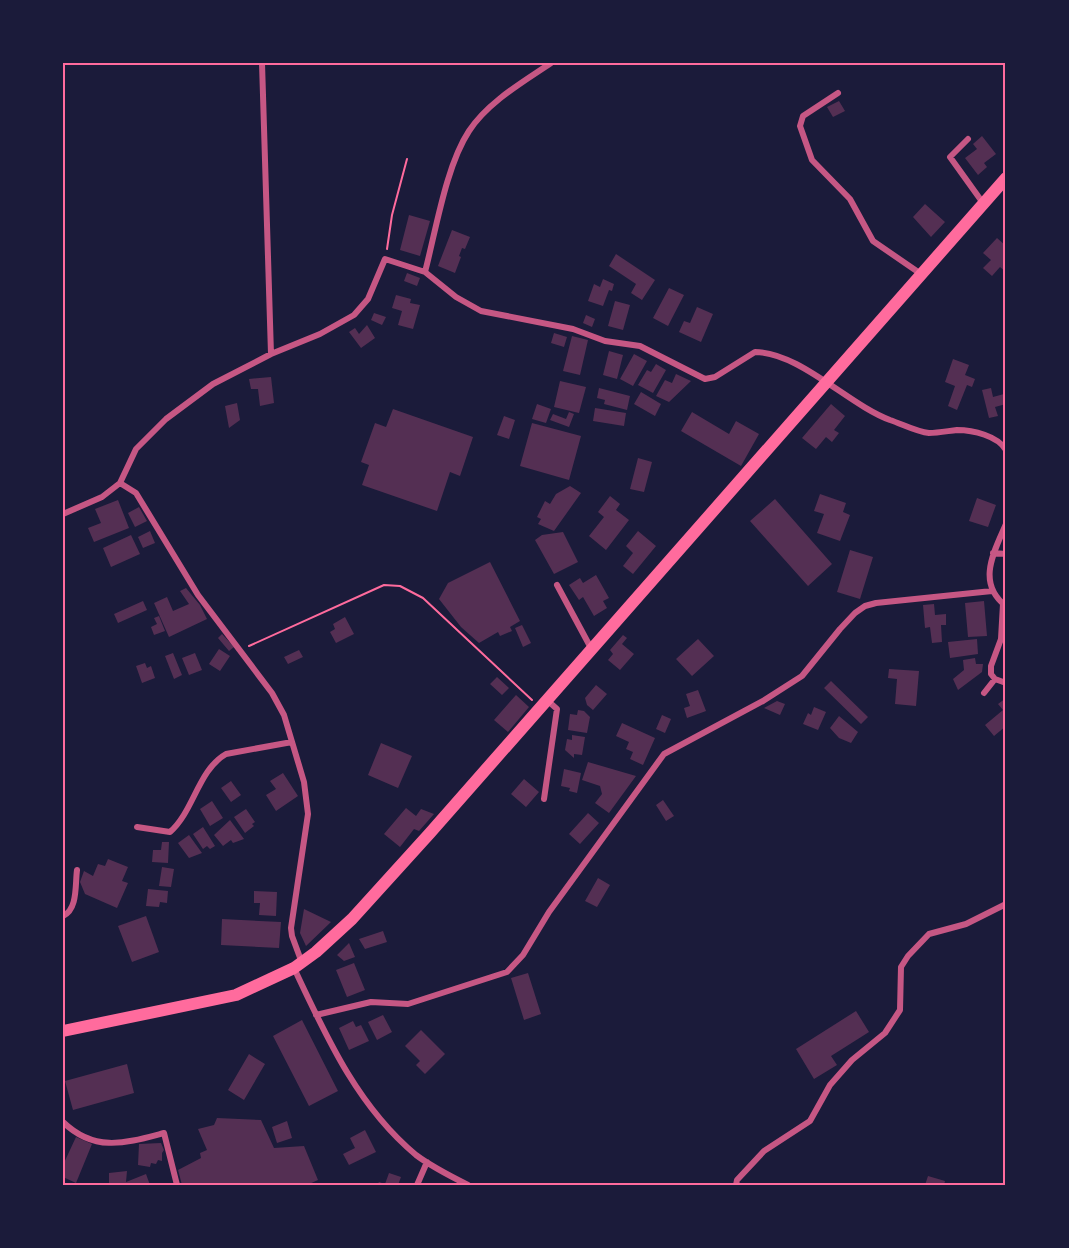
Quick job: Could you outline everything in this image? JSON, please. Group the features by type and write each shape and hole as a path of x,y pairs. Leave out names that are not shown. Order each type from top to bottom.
{"main road":[{"path":"63,1031 236,995 298,966 352,919 544,705 1006,178"}],"street":[{"path":"262,63 270,354"},
{"path":"424,272 454,159 470,130 494,105 550,63"},
{"path":"838,93 803,116 800,126 812,160 850,199 873,241 922,275"},
{"path":"968,139 950,157 984,204"},
{"path":"63,514 102,497 120,483 136,449 166,419 213,384 270,354 320,334 354,315 368,299 385,258 424,272 456,297 481,312 573,329 605,341 640,346 705,379 715,377 755,352 761,352 792,363 883,417 927,433 960,430 980,434 1002,442 1006,450"},
{"path":"120,483 136,493 198,595 272,693 284,715 304,782 308,814 291,928 298,966 316,1015 362,1097 393,1134 427,1162 468,1185"},
{"path":"1006,524 993,553 989,572 992,591 1005,605 1001,639 991,666 991,674 995,679 1006,683"},
{"path":"993,553 1006,554"},
{"path":"557,585 592,650"},
{"path":"316,1015 370,1002 408,1004 507,972 523,955 549,912 664,754 764,701 802,676 840,628 865,606 992,591"},
{"path":"984,693 995,679"},
{"path":"544,705 557,709 544,799"},
{"path":"136,827 170,832 178,824 211,768 218,759 226,754 292,742"},
{"path":"63,916 70,912 73,906 77,870"},
{"path":"736,1185 737,1180 764,1151 810,1121 830,1084 852,1060 885,1033 900,1010 901,967 929,934 966,924 1006,904"},
{"path":"63,1122 79,1135 106,1143 122,1143 164,1133 177,1185"},
{"path":"417,1185 427,1162"}],"path":[{"path":"385,258 395,204 407,159"},
{"path":"240,649 384,585 400,586 423,598 544,705"}],"building":[{"path":"839,101 845,111 833,117 827,107"},
{"path":"982,136 996,154 984,163 987,167 978,175 965,158 977,149 973,144"},
{"path":"925,204 945,222 931,237 913,217"},
{"path":"409,215 430,221 420,256 400,250"},
{"path":"452,230 470,237 465,249 462,248 455,273 438,266"},
{"path":"997,238 1006,246 1006,272 1000,267 992,276 983,268 991,260 983,253"},
{"path":"616,254 655,280 642,300 631,293 636,284 609,266"},
{"path":"407,273 420,278 417,286 404,281"},
{"path":"603,279 614,284 603,306 588,301 594,284 600,287"},
{"path":"669,288 684,295 668,326 653,318"},
{"path":"396,295 411,299 410,303 420,305 413,329 398,325 402,311 392,308"},
{"path":"615,301 630,305 623,330 608,326"},
{"path":"697,307 713,314 701,342 679,332 684,321 690,323"},
{"path":"374,313 386,317 382,325 371,320"},
{"path":"586,315 595,319 592,327 583,323"},
{"path":"367,325 375,338 361,348 349,332 355,328 359,334"},
{"path":"554,333 567,337 564,347 551,343"},
{"path":"572,336 588,340 580,375 563,371"},
{"path":"609,351 623,355 617,379 603,375"},
{"path":"634,354 647,361 633,386 620,379"},
{"path":"953,359 969,365 965,375 975,379 972,387 967,385 957,410 948,406 955,386 945,382"},
{"path":"656,364 666,370 653,393 638,385 647,370 651,372"},
{"path":"676,374 691,381 669,402 656,396 665,380 672,383"},
{"path":"271,377 274,403 260,406 258,389 251,389 249,379"},
{"path":"560,381 586,387 579,413 554,407"},
{"path":"599,388 630,396 627,410 604,404 605,400 597,398"},
{"path":"991,388 993,397 1004,394 1006,404 995,407 998,416 989,418 982,390"},
{"path":"641,392 661,404 655,416 634,404"},
{"path":"237,403 240,420 229,428 225,406"},
{"path":"537,404 551,409 546,423 532,419"},
{"path":"831,404 845,416 834,430 839,433 832,442 826,437 816,449 802,438"},
{"path":"595,408 626,413 624,426 593,421"},
{"path":"393,409 473,437 460,476 450,472 437,511 362,485 369,465 361,462 375,423 386,427"},
{"path":"569,412 574,414 569,427 550,420 553,414 566,419"},
{"path":"692,412 729,434 736,421 759,434 741,466 681,431"},
{"path":"504,416 515,420 509,439 497,435"},
{"path":"532,423 581,436 569,480 520,466"},
{"path":"638,458 652,462 644,492 630,489"},
{"path":"570,486 581,493 554,531 538,524 541,519 537,517 545,501 550,504 556,494"},
{"path":"820,494 846,503 843,512 850,515 840,541 817,533 824,514 814,511"},
{"path":"610,496 620,504 616,510 629,520 606,550 589,536 604,517 598,512"},
{"path":"977,498 996,505 988,527 969,521"},
{"path":"775,499 832,564 808,586 750,521"},
{"path":"118,500 129,528 94,542 88,528 101,523 95,509"},
{"path":"139,507 147,521 135,527 128,513"},
{"path":"150,531 155,543 143,548 138,537"},
{"path":"638,531 656,546 633,574 623,566 633,553 626,546"},
{"path":"563,532 578,562 554,574 535,540 542,535"},
{"path":"131,535 140,554 111,567 103,548"},
{"path":"850,550 873,557 860,599 837,592"},
{"path":"490,562 520,621 510,627 512,631 500,636 498,632 479,643 461,627 439,599 448,583"},
{"path":"596,575 609,598 603,601 607,608 594,616 583,597 579,600 569,585 580,578 583,583"},
{"path":"186,588 200,605 207,619 169,637 154,603 167,597 173,611 189,604 180,591"},
{"path":"143,601 147,610 118,623 114,614"},
{"path":"984,601 987,636 968,637 965,603"},
{"path":"934,604 935,615 946,614 946,625 941,625 942,642 932,643 930,627 925,628 923,605"},
{"path":"159,616 165,631 154,635 151,627 157,624 154,618"},
{"path":"345,617 354,634 336,643 330,632 335,629 333,624"},
{"path":"522,625 531,643 523,647 515,628"},
{"path":"222,634 234,647 229,651 218,638"},
{"path":"623,635 627,638 622,644 634,654 620,670 608,660 613,654 610,650"},
{"path":"698,639 714,656 692,676 676,659"},
{"path":"977,639 978,654 950,658 948,642"},
{"path":"219,649 230,656 220,671 209,664"},
{"path":"299,650 303,657 288,664 284,657"},
{"path":"173,653 182,675 174,679 165,656"},
{"path":"195,653 202,670 189,675 182,658"},
{"path":"975,658 976,664 983,664 982,672 958,690 953,679 964,670 963,660"},
{"path":"145,663 147,668 151,666 155,678 142,683 136,666"},
{"path":"889,669 919,671 916,706 895,704 897,679 888,678"},
{"path":"497,677 509,688 502,695 490,684"},
{"path":"831,681 868,717 861,724 824,688"},
{"path":"596,685 607,694 593,710 587,705 585,698"},
{"path":"698,690 706,711 687,718 684,708 690,706 686,694"},
{"path":"516,695 529,707 508,732 494,720"},
{"path":"1006,698 1006,726 994,736 985,725 1003,710 998,704"},
{"path":"777,701 785,704 780,715 764,708"},
{"path":"814,707 826,712 818,730 803,724 808,713 811,715"},
{"path":"578,710 584,711 590,717 587,733 568,730 570,714 577,715"},
{"path":"662,715 671,719 665,733 656,729"},
{"path":"839,716 858,732 851,743 839,738 830,728"},
{"path":"622,723 655,738 643,765 630,759 633,752 626,749 629,742 616,736"},
{"path":"572,735 585,737 582,755 574,754 574,758 565,750 567,739 572,740"},
{"path":"381,743 412,756 398,788 368,775"},
{"path":"588,762 636,776 609,813 595,803 602,794 600,786 582,780"},
{"path":"564,769 581,773 577,793 561,786"},
{"path":"283,773 298,796 276,811 266,795 276,789 270,781"},
{"path":"524,779 539,792 526,807 511,794"},
{"path":"231,781 241,795 231,802 221,788"},
{"path":"663,800 674,816 666,821 656,805"},
{"path":"212,801 223,818 210,826 200,809"},
{"path":"406,808 416,816 421,809 434,814 419,831 414,829 400,847 384,834"},
{"path":"246,809 255,822 252,824 254,826 245,833 234,817"},
{"path":"588,813 599,823 580,844 569,834"},
{"path":"230,820 244,839 233,843 231,840 223,846 214,835"},
{"path":"203,827 215,846 210,849 207,846 203,849 193,834"},
{"path":"189,835 202,853 189,858 178,843"},
{"path":"162,842 169,842 168,863 152,862 153,850 161,850"},
{"path":"108,859 128,867 122,881 128,883 117,908 85,894 80,882 84,871 93,876 98,864 105,866"},
{"path":"162,867 174,869 171,887 159,886"},
{"path":"598,878 610,885 597,907 585,901"},
{"path":"148,889 168,891 167,903 160,902 159,907 146,906"},
{"path":"254,891 277,892 276,916 259,915 260,903 254,903"},
{"path":"304,909 331,922 306,946 300,933"},
{"path":"146,916 159,952 132,962 118,926"},
{"path":"222,919 281,922 279,948 221,945"},
{"path":"383,931 387,942 365,949 359,939"},
{"path":"349,943 355,957 344,961 337,955"},
{"path":"354,963 365,990 347,997 336,970"},
{"path":"528,973 541,1014 524,1020 511,978"},
{"path":"856,1011 869,1032 831,1056 837,1065 814,1079 796,1049"},
{"path":"383,1015 392,1032 377,1040 368,1022"},
{"path":"302,1020 338,1091 309,1106 273,1036"},
{"path":"353,1021 356,1027 361,1025 369,1041 349,1050 339,1028"},
{"path":"421,1030 445,1054 425,1074 416,1065 420,1061 405,1046"},
{"path":"249,1054 265,1064 244,1100 228,1090"},
{"path":"127,1064 134,1093 73,1110 65,1081"},
{"path":"217,1118 261,1120 274,1148 304,1146 318,1180 307,1185 182,1185 178,1170 201,1158 200,1153 207,1150 198,1129 214,1125"},
{"path":"287,1121 292,1138 277,1143 272,1127"},
{"path":"365,1130 376,1152 349,1165 343,1154 355,1148 350,1138"},
{"path":"76,1137 92,1144 76,1183 63,1177 63,1165"},
{"path":"161,1143 164,1150 162,1161 158,1160 156,1164 151,1163 150,1167 138,1165 139,1144"},
{"path":"127,1171 126,1182 146,1174 150,1185 109,1185 109,1173"},
{"path":"389,1173 401,1177 398,1185 377,1185 379,1182 385,1184"},
{"path":"928,1176 945,1181 944,1185 925,1185"}]}
